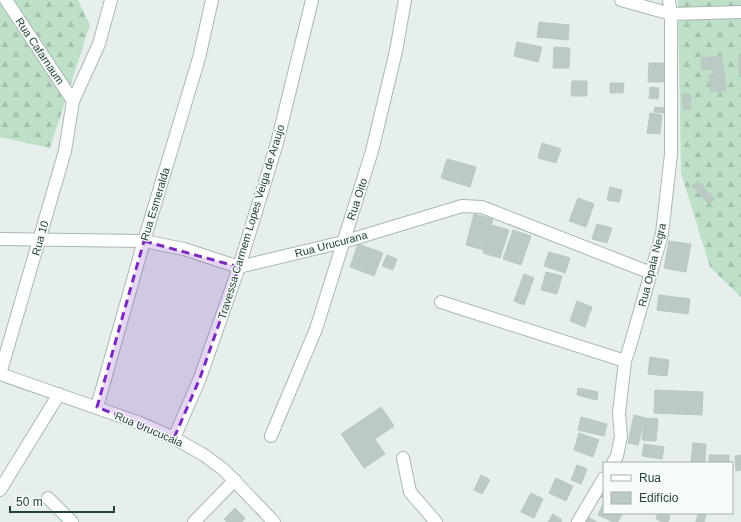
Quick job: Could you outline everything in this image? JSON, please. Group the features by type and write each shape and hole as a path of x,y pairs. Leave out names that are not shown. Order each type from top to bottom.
{"street":[{"name":"Rua Cafarnaum","path":"6,0 73,101"},
{"name":"Rua 10","path":"0,374 26,290 65,151 73,101 99,44 111,0"},
{"name":"Rua Esmeralda","path":"97,407 144,241 199,58 212,0"},
{"name":"Travessa Carmem Lopes Veiga de Araujo","path":"174,438 200,378 239,267 277,143 312,0"},
{"name":"Rua Oito","path":"270,436 316,329 372,151 396,51 405,0"},
{"path":"621,0 671,14 741,12"},
{"name":"Rua Opala Negra","path":"614,462 617,456 621,436 619,413 625,361 662,234 672,154 671,14 669,0"},
{"name":"Rua Urucurana","path":"239,267 343,242 462,206 474,206 482,207 651,273"},
{"path":"0,239 144,241 184,249 239,267"},
{"path":"441,302 625,361"},
{"name":"Rua Urucucaia","path":"0,374 97,407 140,423 174,438 204,455 224,470 274,522"},
{"path":"0,490 59,394"},
{"path":"403,458 410,492 436,522"},
{"path":"194,522 235,480"},
{"path":"578,522 603,480"},
{"path":"48,498 72,522"}],"highlighted area":[{"path":"144,241 239,267 200,378 174,438 97,407"}],"green space":[{"path":"0,0 78,0 90,25 50,148 0,137"},
{"path":"678,0 741,0 741,297 710,267 681,173"}],"building":[{"path":"539,22 569,25 568,40 537,37"},
{"path":"517,42 542,47 538,62 514,56"},
{"path":"554,47 570,48 569,68 553,68"},
{"path":"721,56 724,73 714,74 711,57"},
{"path":"711,57 713,69 702,70 701,58"},
{"path":"738,58 741,58 741,76 740,76"},
{"path":"649,63 664,63 664,82 648,82"},
{"path":"724,73 726,90 711,92 709,75"},
{"path":"572,81 587,81 587,96 571,96"},
{"path":"610,83 624,83 623,93 610,93"},
{"path":"650,87 659,88 658,99 649,98"},
{"path":"682,94 690,94 691,109 683,109"},
{"path":"655,107 664,108 664,113 654,112"},
{"path":"650,113 662,115 660,134 647,133"},
{"path":"542,143 561,149 556,163 538,158"},
{"path":"447,159 476,167 470,187 441,178"},
{"path":"698,181 715,199 709,204 692,186"},
{"path":"610,187 622,190 619,202 607,200"},
{"path":"578,198 594,204 586,227 569,221"},
{"path":"474,214 493,219 484,250 466,245"},
{"path":"597,224 612,228 607,243 592,239"},
{"path":"492,225 509,230 500,258 483,253"},
{"path":"513,230 531,236 521,265 503,259"},
{"path":"669,241 691,244 686,272 664,268"},
{"path":"358,244 383,253 374,276 350,267"},
{"path":"549,252 570,258 565,273 544,266"},
{"path":"387,255 397,259 393,270 382,266"},
{"path":"546,272 562,276 557,294 541,290"},
{"path":"524,274 534,278 524,305 514,301"},
{"path":"659,295 690,299 688,314 657,310"},
{"path":"577,301 592,307 585,327 570,321"},
{"path":"650,357 669,360 667,376 648,374"},
{"path":"578,388 598,392 597,400 577,395"},
{"path":"655,390 703,392 702,415 654,413"},
{"path":"381,407 394,426 375,439 362,420"},
{"path":"634,415 645,418 638,445 628,443"},
{"path":"581,417 607,424 604,436 578,430"},
{"path":"645,418 658,419 656,441 642,440"},
{"path":"362,420 385,454 364,468 341,434"},
{"path":"579,433 599,440 593,457 574,450"},
{"path":"693,443 706,444 705,462 691,462"},
{"path":"644,444 664,447 662,459 642,456"},
{"path":"709,455 729,455 729,462 709,462"},
{"path":"741,455 741,470 736,471 735,456"},
{"path":"577,465 587,469 581,484 571,480"},
{"path":"481,475 490,480 482,494 474,490"},
{"path":"556,478 573,486 566,501 549,493"},
{"path":"603,490 603,498 600,497"},
{"path":"531,493 543,499 534,518 521,512"},
{"path":"603,504 603,514 622,514 618,522 613,522 598,515"},
{"path":"235,508 245,518 242,522 227,522 224,519"},
{"path":"553,514 562,520 561,522 548,522"},
{"path":"658,514 666,514 670,516 668,522 662,522 656,519"},
{"path":"698,514 706,515 704,522 696,522"},
{"path":"588,517 597,522 585,522"}]}
